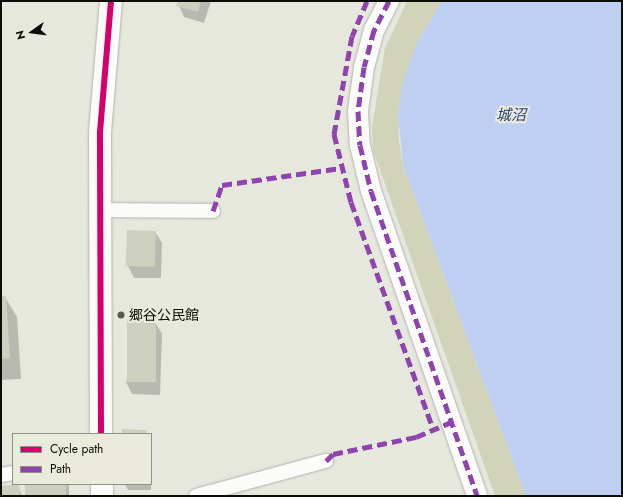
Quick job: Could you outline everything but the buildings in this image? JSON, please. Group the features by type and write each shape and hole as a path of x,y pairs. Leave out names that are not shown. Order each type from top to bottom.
{"street":[{"path":"101,433 99,210 100,132 110,1"},
{"path":"389,1 374,30 364,67 358,111 360,145 371,191 477,496"},
{"path":"102,485 102,496"}],"lane":[{"path":"99,210 213,211"},
{"path":"196,496 326,461"},
{"path":"1,475 12,473"}],"green space":[{"path":"407,1 442,1 417,42 398,110 399,140 403,165 526,496 495,496 373,150 372,127 385,48"}],"water":[{"name":"城沼","path":"442,1 622,1 622,496 526,496 403,165 398,115 402,86 417,42"}],"marked path":[{"path":"367,1 352,36 334,134 351,202 433,428"},
{"path":"389,1 374,30 364,67 358,111 360,145 371,191 477,496"},
{"path":"213,211 222,185 341,168"},
{"path":"326,461 333,454 416,437 451,422"}],"cycle path":[{"path":"101,433 100,132 111,1"}],"place":[{"name":"郷谷公民館","path":"121,315"}]}
